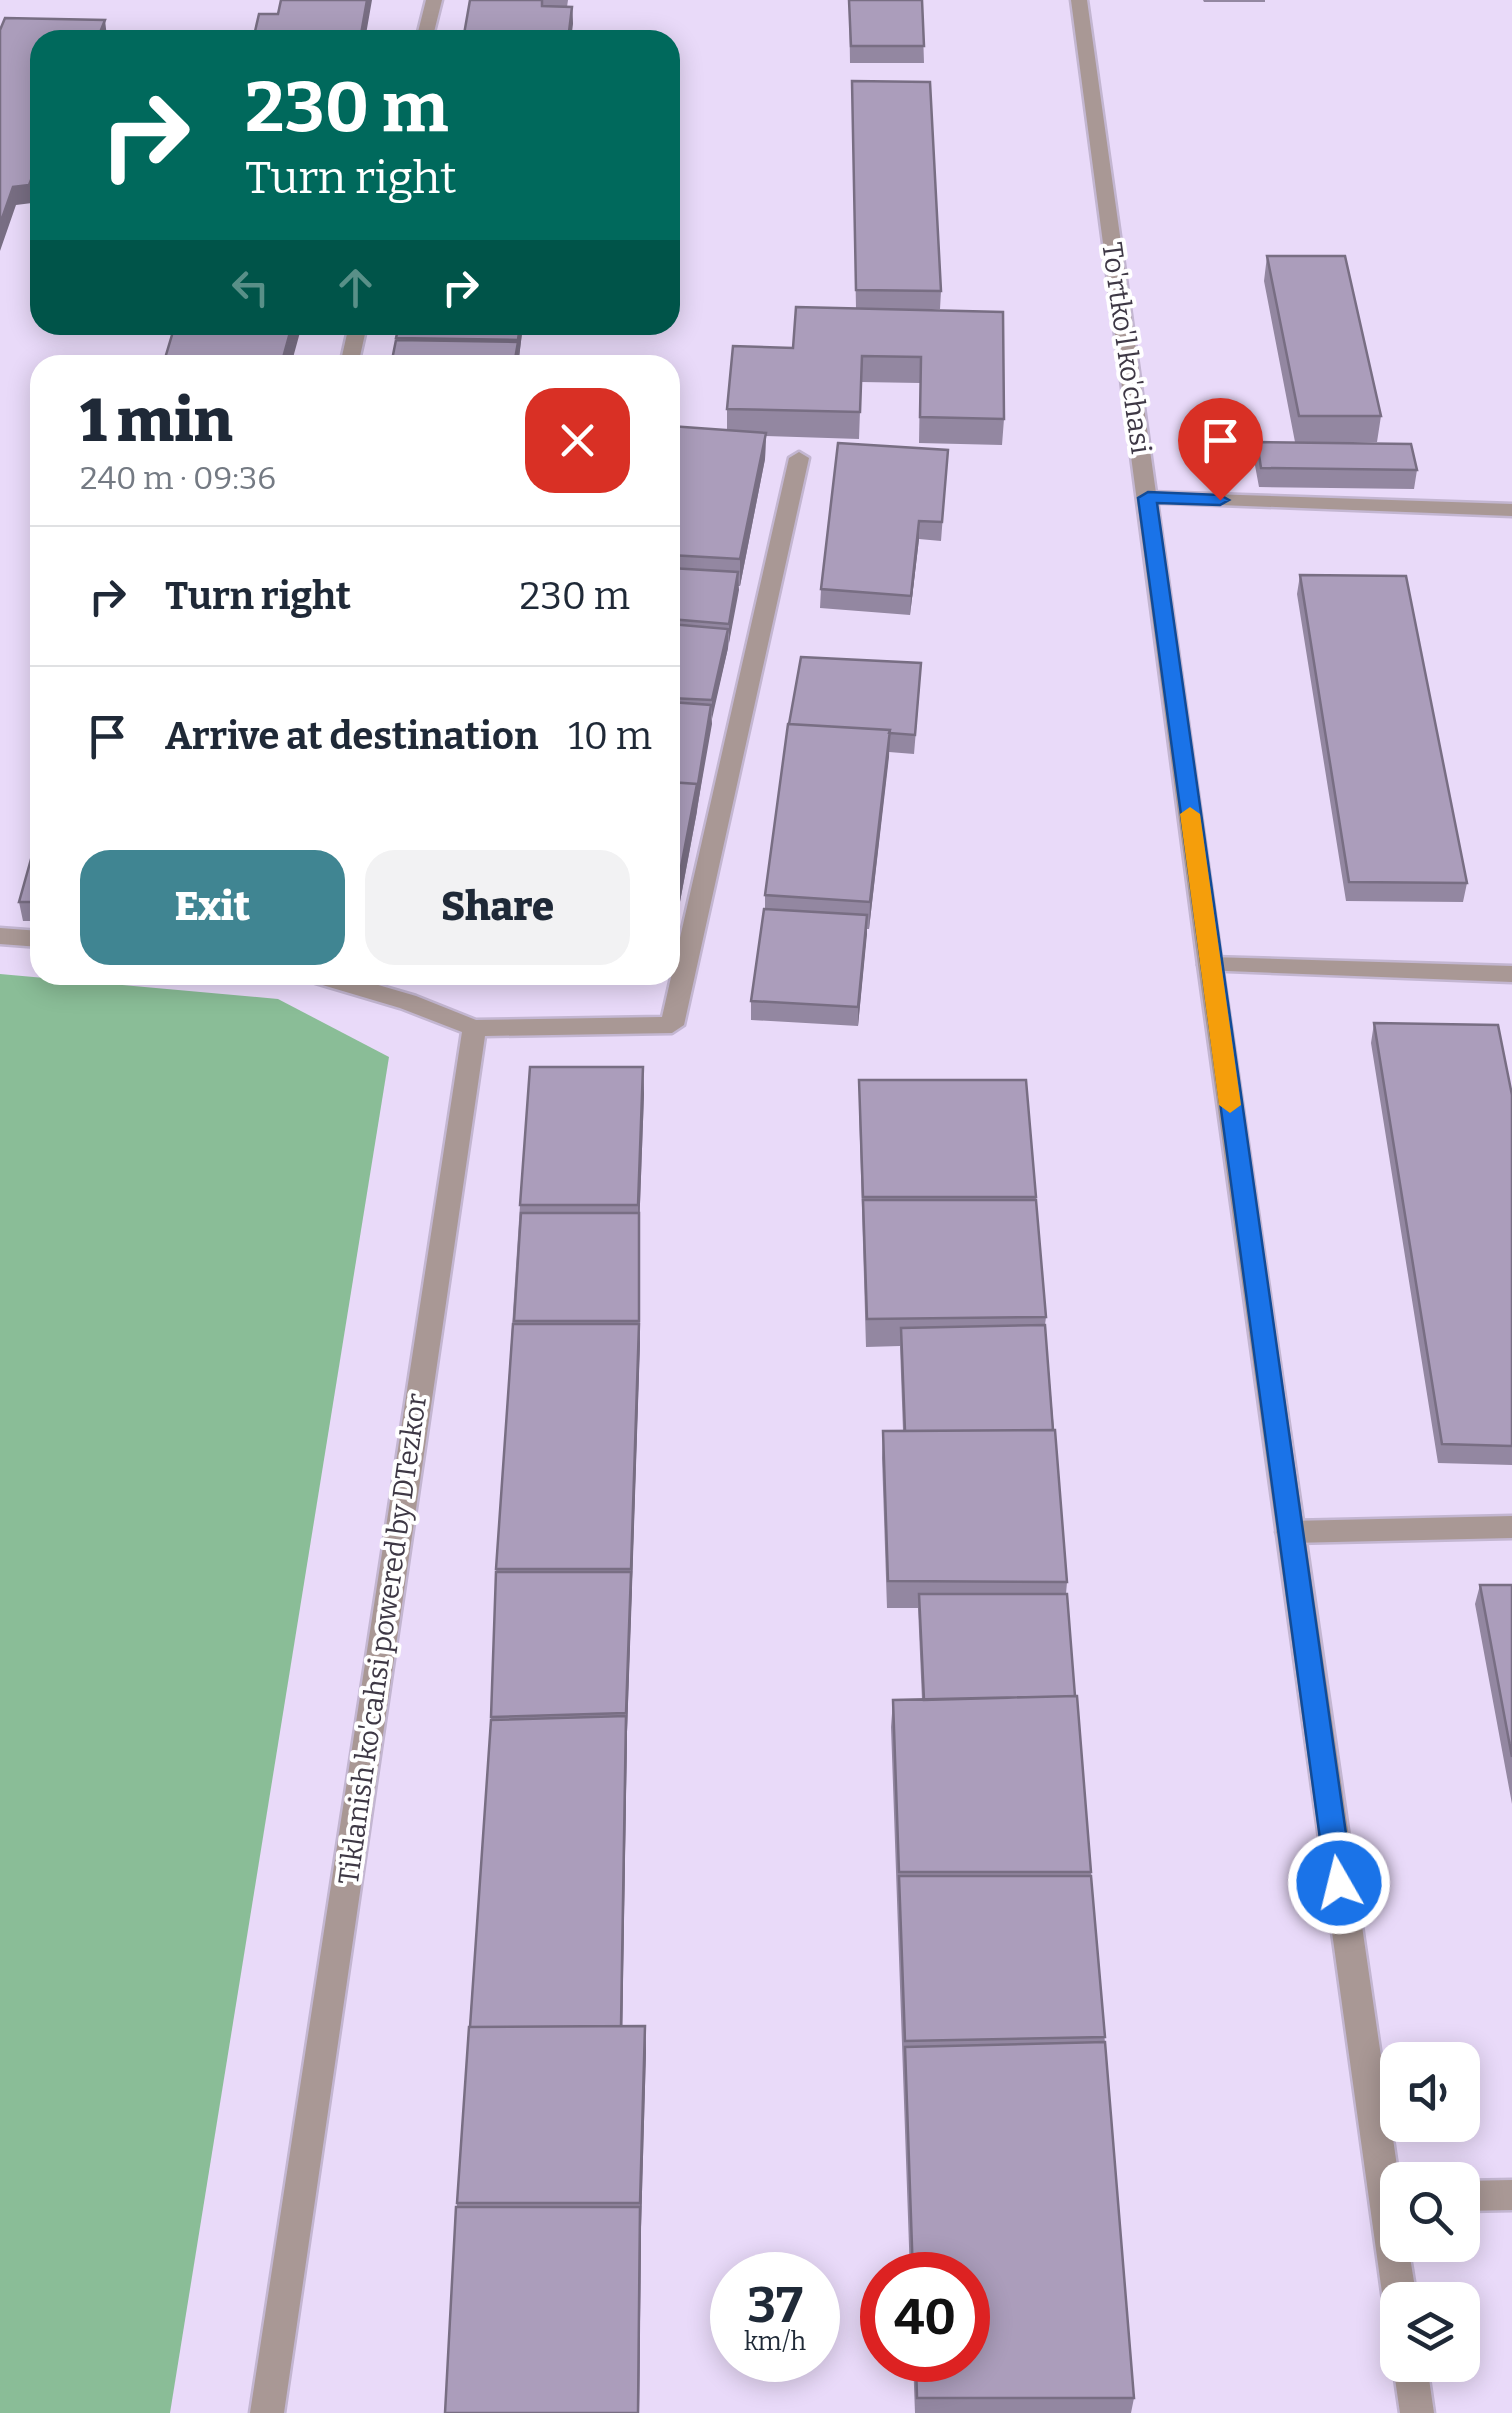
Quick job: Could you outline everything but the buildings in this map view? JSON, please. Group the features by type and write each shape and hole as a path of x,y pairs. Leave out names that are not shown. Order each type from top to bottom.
{"street":[{"path":"426,30 434,0"},
{"name":"To'rtko'l ko'chasi","path":"1079,0 1290,1532 1385,2162"},
{"path":"351,985 474,1028 672,1025 799,458"},
{"path":"1148,498 1512,510"},
{"path":"0,936 30,938"},
{"path":"1210,966 1512,974"},
{"name":"Tiklanish ko'cahsi powered by DTezkor","path":"267,2413 474,1028"},
{"path":"1290,1532 1512,1527"},
{"path":"1480,2196 1512,2195"},
{"path":"1412,2382 1417,2413"}],"green space":[{"path":"0,974 30,977 30,985 122,985 278,999 389,1057 170,2413 0,2413"}],"slow traffic":[{"path":"1190,814 1230,1105"}],"route":[{"path":"1220,500 1148,498 1339,1883"}]}
